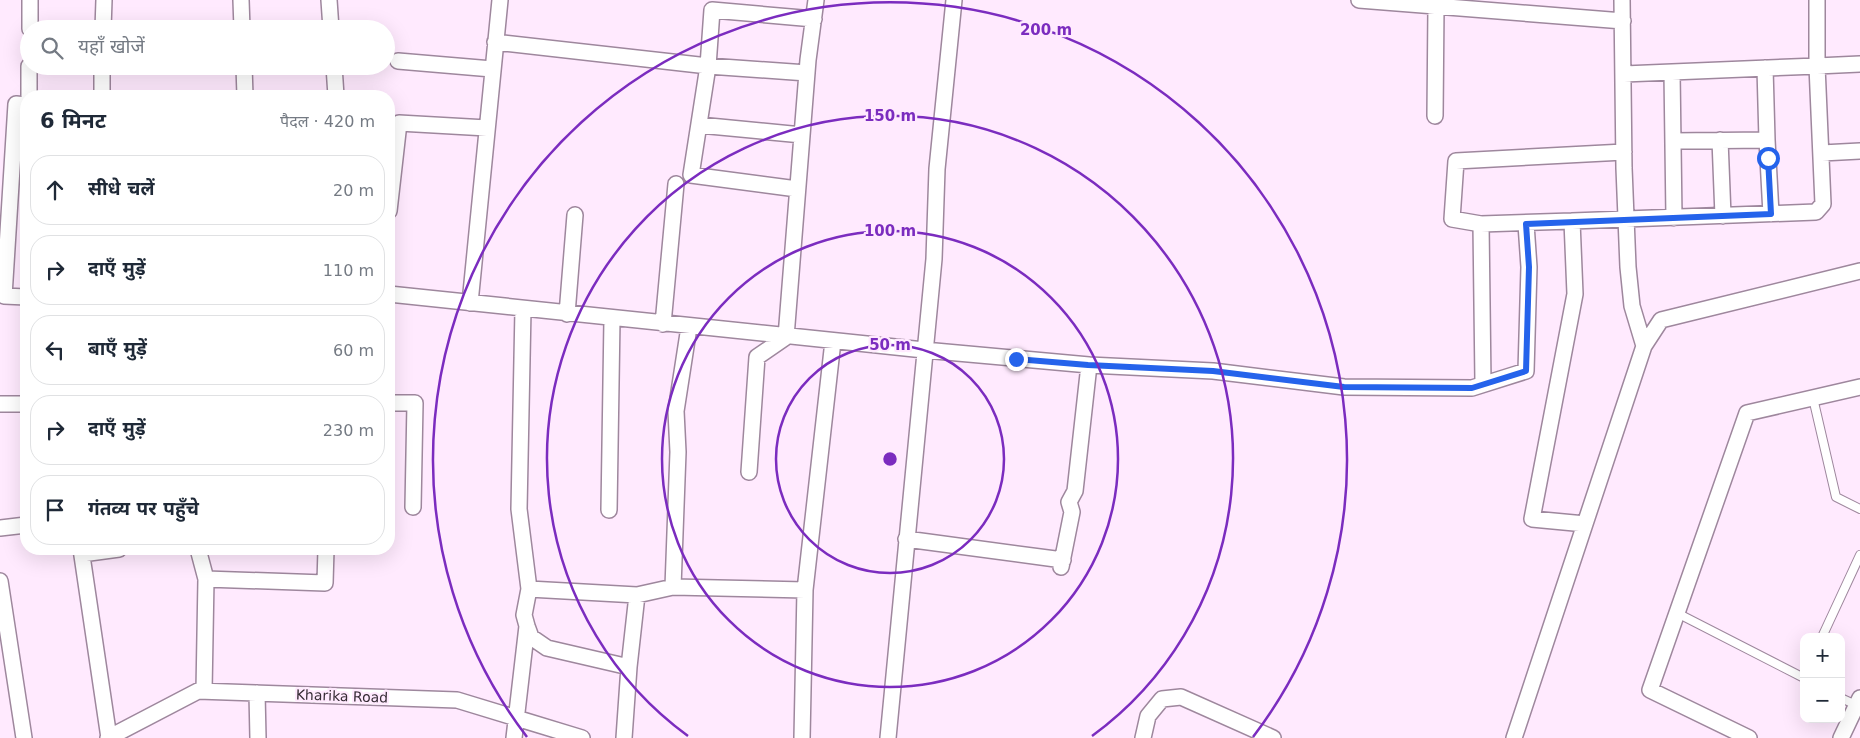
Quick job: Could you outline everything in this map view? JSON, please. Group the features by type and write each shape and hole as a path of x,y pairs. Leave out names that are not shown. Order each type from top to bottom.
{"street":[{"path":"30,0 30,20"},
{"path":"103,20 104,0"},
{"path":"241,0 242,20"},
{"path":"329,0 330,20"},
{"path":"470,303 500,0"},
{"path":"786,337 807,73 816,0"},
{"path":"888,738 934,259 937,170 954,0"},
{"path":"1359,0 1623,21"},
{"path":"1622,0 1626,220 1632,306 1644,346"},
{"path":"1624,152 1456,161 1452,219 1481,224 1526,224 1816,212 1824,204 1817,66 1817,0"},
{"path":"798,189 691,175 708,66 712,5 814,19"},
{"path":"1435,116 1436,6"},
{"path":"495,42 708,66 807,73"},
{"path":"398,61 492,69"},
{"path":"1624,74 1860,64"},
{"path":"1765,68 1771,214"},
{"path":"1672,72 1674,218"},
{"path":"29,75 29,90"},
{"path":"102,75 102,90"},
{"path":"244,75 245,90"},
{"path":"335,75 336,90"},
{"path":"20,104 16,104 2,296 20,297"},
{"path":"395,158 399,123 487,128"},
{"path":"699,125 802,136"},
{"path":"1673,140 1767,140"},
{"path":"1720,140 1723,216"},
{"path":"1822,154 1860,151"},
{"path":"663,324 676,184"},
{"path":"566,314 574,215"},
{"path":"1572,221 1575,294 1532,519 1585,524"},
{"path":"1481,224 1483,383"},
{"path":"395,295 786,337 1088,365 1213,371 1344,387 1472,388 1526,371 1529,267 1526,224"},
{"path":"1514,738 1644,346 1661,320 1860,271"},
{"path":"522,309 519,509 528,589 524,615 527,626 531,637 547,648 629,668"},
{"path":"609,510 612,319"},
{"path":"673,586 678,452 676,411 689,327"},
{"path":"749,472 756,357 786,337"},
{"path":"802,738 805,590 833,341"},
{"path":"906,539 1062,563 1072,512 1069,502 1074,491 1088,365"},
{"path":"1749,738 1650,690 1747,413 1860,387"},
{"path":"395,403 415,402 413,507"},
{"path":"0,404 20,404"},
{"path":"0,528 20,526"},
{"path":"81,555 108,738"},
{"path":"200,555 206,579 204,691"},
{"path":"206,579 325,583 326,555"},
{"path":"0,580 24,738"},
{"path":"528,589 637,595 673,586 805,590"},
{"path":"624,738 637,595"},
{"path":"514,738 527,626"},
{"name":"Kharika Road","path":"108,738 198,691 457,700 582,738"},
{"path":"257,693 258,738"},
{"path":"1143,738 1148,716 1162,699 1181,697 1274,738"},
{"path":"1840,738 1858,702"}],"lane":[{"path":"1813,398 1836,497 1860,509"},
{"path":"1824,633 1860,555"},
{"path":"1677,612 1800,675"},
{"path":"1845,699 1858,702"}],"route":[{"path":"1016,359 1088,365 1213,371 1344,387 1472,388 1526,371 1529,267 1526,224 1771,214 1768,158"}]}
